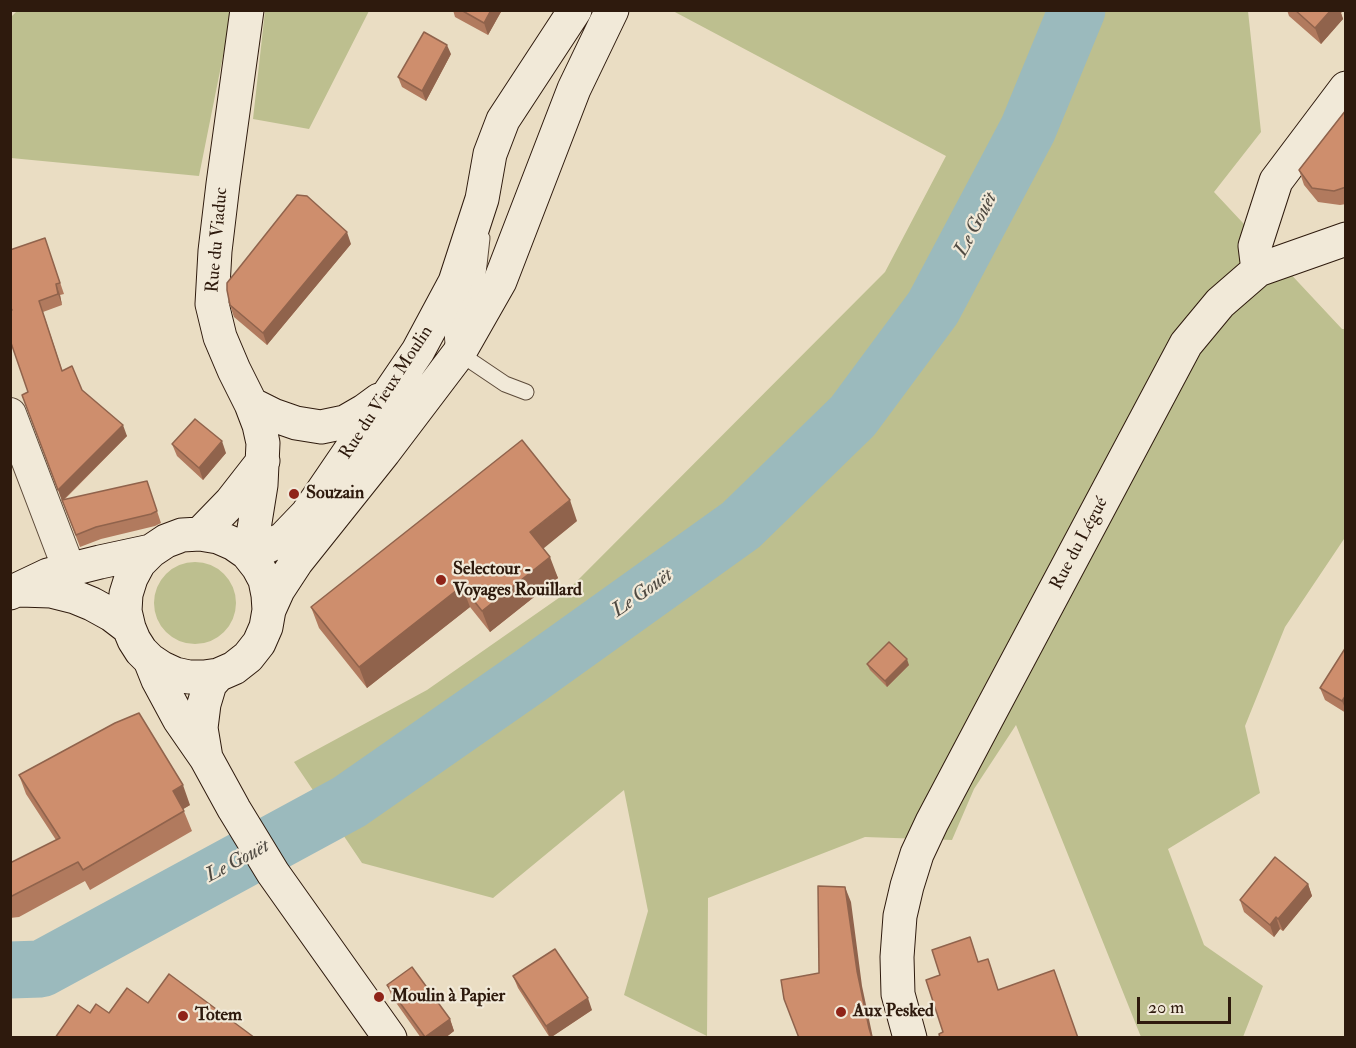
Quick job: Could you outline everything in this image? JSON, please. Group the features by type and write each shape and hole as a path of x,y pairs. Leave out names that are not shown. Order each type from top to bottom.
{"street":[{"name":"Rue du Viaduc","path":"248,10 223,184 215,251 212,304 220,337 251,404 263,443 261,485 248,554"},
{"name":"Rue du Vieux Moulin","path":"248,554 282,540 307,514 418,351 455,282 482,199 489,154 503,120 575,10"},
{"name":"Rue du Vieux Moulin","path":"269,610 278,590 297,561 459,353 500,281 574,89 612,10"},
{"path":"1346,88 1276,181 1255,246 1258,270 1346,240"},
{"name":"Rue du Légué","path":"910,1038 898,994 897,957 900,916 917,854 981,728 1186,344 1220,303 1258,270"},
{"path":"251,404 296,423 321,427 345,422 391,392"},
{"path":"10,414 69,569"},
{"path":"200,534 231,502 263,461"},
{"path":"150,660 175,674 204,677 218,675 234,668 248,657 259,643 266,627 269,610 265,580 248,554 218,537 200,534 182,535 166,541 139,563 131,578 126,594 125,611 129,628 134,640 150,660 179,719 206,758 273,873 390,1038"},
{"path":"14,591 48,575 151,551"},
{"path":"14,591 51,591 75,597 112,615 129,628"},
{"path":"206,758 201,728 204,704 210,684 218,675"}],"lane":[{"name":"Rue du Vieux Moulin","path":"459,353 453,344 452,332 472,294 478,274 482,199"},
{"path":"459,353 505,384 526,392"}],"green space":[{"path":"18,10 232,11 199,176 11,158 10,18"},
{"path":"265,11 369,11 309,129 253,119"},
{"path":"673,11 1248,11 1261,132 1214,192 1342,329 1345,329 1346,536 1285,627 1245,726 1260,793 1168,849 1204,945 1263,986 1243,1037 1141,1037 1016,725 974,789 952,840 865,837 708,898 707,1036 624,995 648,911 624,790 493,898 362,863 294,762 427,690 563,595 885,272 946,156"},
{"path":"195,562 211,565 224,574 233,587 236,603 233,619 224,632 211,641 195,644 179,641 166,632 157,619 154,603 157,587 166,574 179,565"}],"building":[{"path":"461,10 491,10 484,23"},
{"path":"1295,10 1331,10 1315,28"},
{"path":"424,32 447,45 422,91 398,77"},
{"path":"1346,110 1346,187 1334,191 1312,188 1299,170"},
{"path":"297,195 307,196 347,232 263,333 230,305 227,283"},
{"path":"45,238 60,283 56,284 58,294 39,301 62,371 72,366 82,390 123,425 58,490 22,395 28,392 10,340 10,310 12,310 10,306 10,250"},
{"path":"195,419 222,441 199,468 172,444"},
{"name":"Selectour - Voyages Rouillard","path":"522,440 570,500 530,532 550,557 482,611 462,586 359,667 311,607"},
{"path":"147,481 157,511 96,527 76,535 62,500"},
{"path":"889,642 907,659 885,681 867,664"},
{"path":"1346,647 1346,695 1342,701 1320,688"},
{"path":"139,713 183,785 173,791 184,811 83,870 78,862 10,897 10,863 60,838 19,775 115,723"},
{"path":"1275,857 1308,884 1270,925 1240,900"},
{"path":"818,886 845,887 857,971 872,1038 799,1038 784,999 781,980 819,973"},
{"path":"970,937 978,962 988,959 998,990 1054,970 1078,1038 940,1038 939,1034 943,1032 926,980 940,975 932,950"},
{"path":"555,949 588,998 546,1026 513,976"},
{"path":"412,967 450,1019 425,1037 387,985"},
{"path":"169,974 255,1038 55,1038 78,1005 90,1013 96,1004 109,1013 127,988 148,1003"}],"waterway":[{"name":"Le Gouët","path":"10,970 41,969 349,802 741,525 853,416 933,308 1028,129 1077,10"}],"place":[{"name":"Souzain","path":"294,494"},
{"name":"Selectour - Voyages Rouillard","path":"441,580"},
{"name":"Moulin à Papier","path":"379,997"},
{"name":"Aux Pesked","path":"841,1012"},
{"name":"Totem","path":"183,1016"}]}
